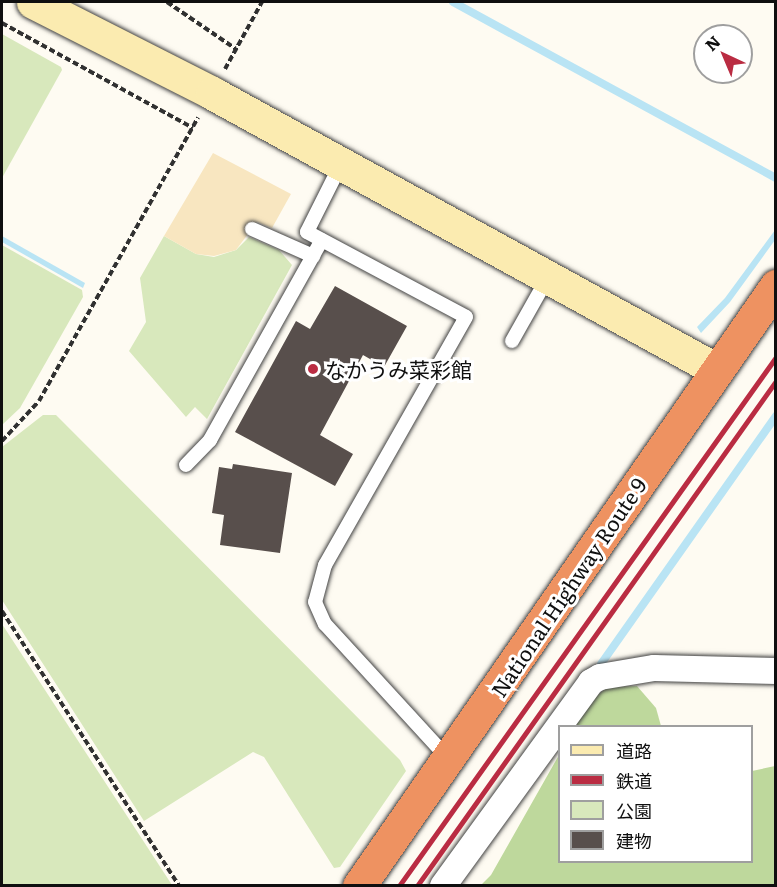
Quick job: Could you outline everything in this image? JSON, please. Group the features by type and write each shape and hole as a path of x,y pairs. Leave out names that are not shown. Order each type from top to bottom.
{"highway":[{"name":"National Highway Route 9","path":"359,885 450,760 776,286"}],"street":[{"path":"33,2 340,164 717,370"},
{"path":"560,725 591,682 600,677 654,668 773,667"},
{"path":"443,885 558,727"}],"lane":[{"path":"340,164 307,232 466,317 324,565 315,591 319,615 450,760"},
{"path":"252,229 313,256"},
{"path":"186,465 210,440 322,240"},
{"path":"512,341 548,278"}],"path":[{"path":"166,2 236,49"},
{"path":"239,44 262,2"},
{"path":"2,23 193,128"},
{"path":"2,441 39,401 189,134"},
{"path":"2,611 179,885"}],"green space":[{"path":"2,34 61,67 62,70 2,178"},
{"path":"164,236 196,254 214,257 236,250 249,237 279,250 292,265 207,419 195,407 186,417 129,351 146,322 140,278"},
{"path":"2,245 82,290 83,297 20,408 2,425"},
{"path":"43,415 56,415 400,760 406,771 340,867 334,868 264,757 253,752 144,821 2,600 2,447"},
{"path":"2,624 172,885 2,885"},
{"path":"637,686 656,708 661,725 574,725 583,706 608,687"},
{"path":"558,757 558,863 753,863 753,771 775,766 775,885 481,885 491,875"}],"sand":[{"path":"213,153 291,194 272,228 257,222 236,250 214,256 196,254 164,236"}],"water":[{"path":"775,230 775,240 730,302 701,333 697,327 725,298"},
{"path":"2,236 85,283 83,288 2,242"}],"building":[{"path":"335,286 407,326 384,367 363,355 320,435 353,454 335,486 235,432 296,321 310,329"},
{"path":"233,464 292,473 280,553 220,545 224,515 212,513 219,467 232,469"}],"waterway":[{"path":"453,2 776,178"},
{"path":"601,664 776,416"}],"railway":[{"path":"399,886 776,357"},
{"path":"417,886 776,381"}],"place":[{"name":"なかうみ菜彩館","path":"313,369"}]}
